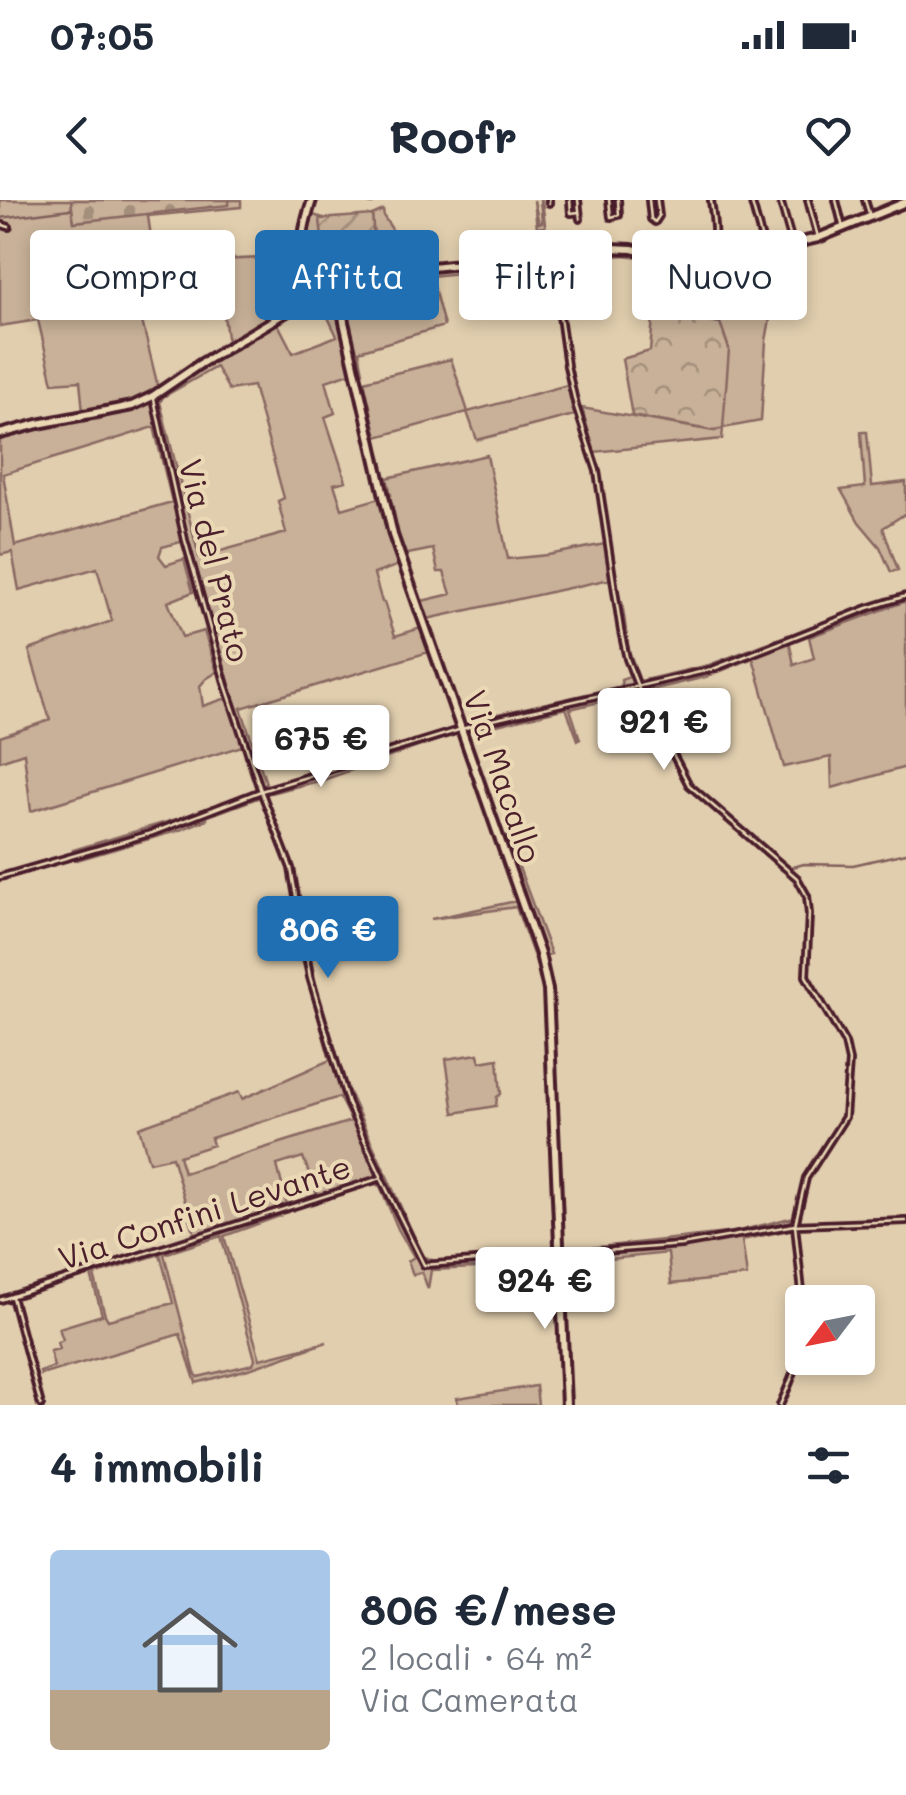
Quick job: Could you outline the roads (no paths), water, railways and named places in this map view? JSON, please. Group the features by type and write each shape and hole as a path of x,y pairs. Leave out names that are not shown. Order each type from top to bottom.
{"street":[{"path":"304,230 312,200"},
{"path":"570,200 571,213 579,212"},
{"path":"578,200 580,219"},
{"path":"609,200 610,218 618,214 618,200"},
{"path":"649,200 650,219 655,222 659,216 657,200"},
{"path":"711,200 713,230"},
{"path":"752,200 760,230"},
{"path":"780,200 788,230"},
{"path":"808,200 818,238"},
{"path":"836,200 844,228"},
{"path":"865,200 870,218"},
{"path":"807,241 870,218 894,203 906,202"},
{"path":"0,224 9,227"},
{"path":"0,434 132,406 274,320"},
{"path":"560,320 566,366 597,471 621,631 638,688 689,786 797,878 807,896 806,976 845,1042 845,1117 806,1178 795,1225 801,1285"},
{"name":"Via Macallo","path":"344,322 393,535 540,954 548,990 566,1405"},
{"name":"Via del Prato","path":"153,396 184,540 226,686 292,868 310,977 348,1104 381,1178"},
{"path":"0,877 165,828 262,791 513,714 713,669 906,596"},
{"name":"Via Confini Levante","path":"0,1300 381,1178 424,1265 681,1245 795,1225 906,1221"},
{"path":"12,1296 41,1405"},
{"path":"780,1405 794,1375"}],"waterway":[{"path":"0,218 70,209"},
{"path":"612,252 634,253 696,267 716,265 818,242 903,209"},
{"path":"439,271 459,269"},
{"path":"157,398 266,328"},
{"path":"0,438 45,426 99,419 147,404"},
{"path":"720,668 906,599"},
{"path":"642,689 712,670"},
{"path":"468,730 636,690"},
{"path":"637,690 687,786 782,870 804,864 853,865 906,853"},
{"path":"466,731 531,913 549,979"},
{"path":"266,794 323,780 458,733"},
{"path":"0,881 170,830 260,797"},
{"path":"559,1166 564,1253"},
{"path":"607,1250 730,1235 793,1221"},
{"path":"0,1302 15,1298 44,1405"}]}
